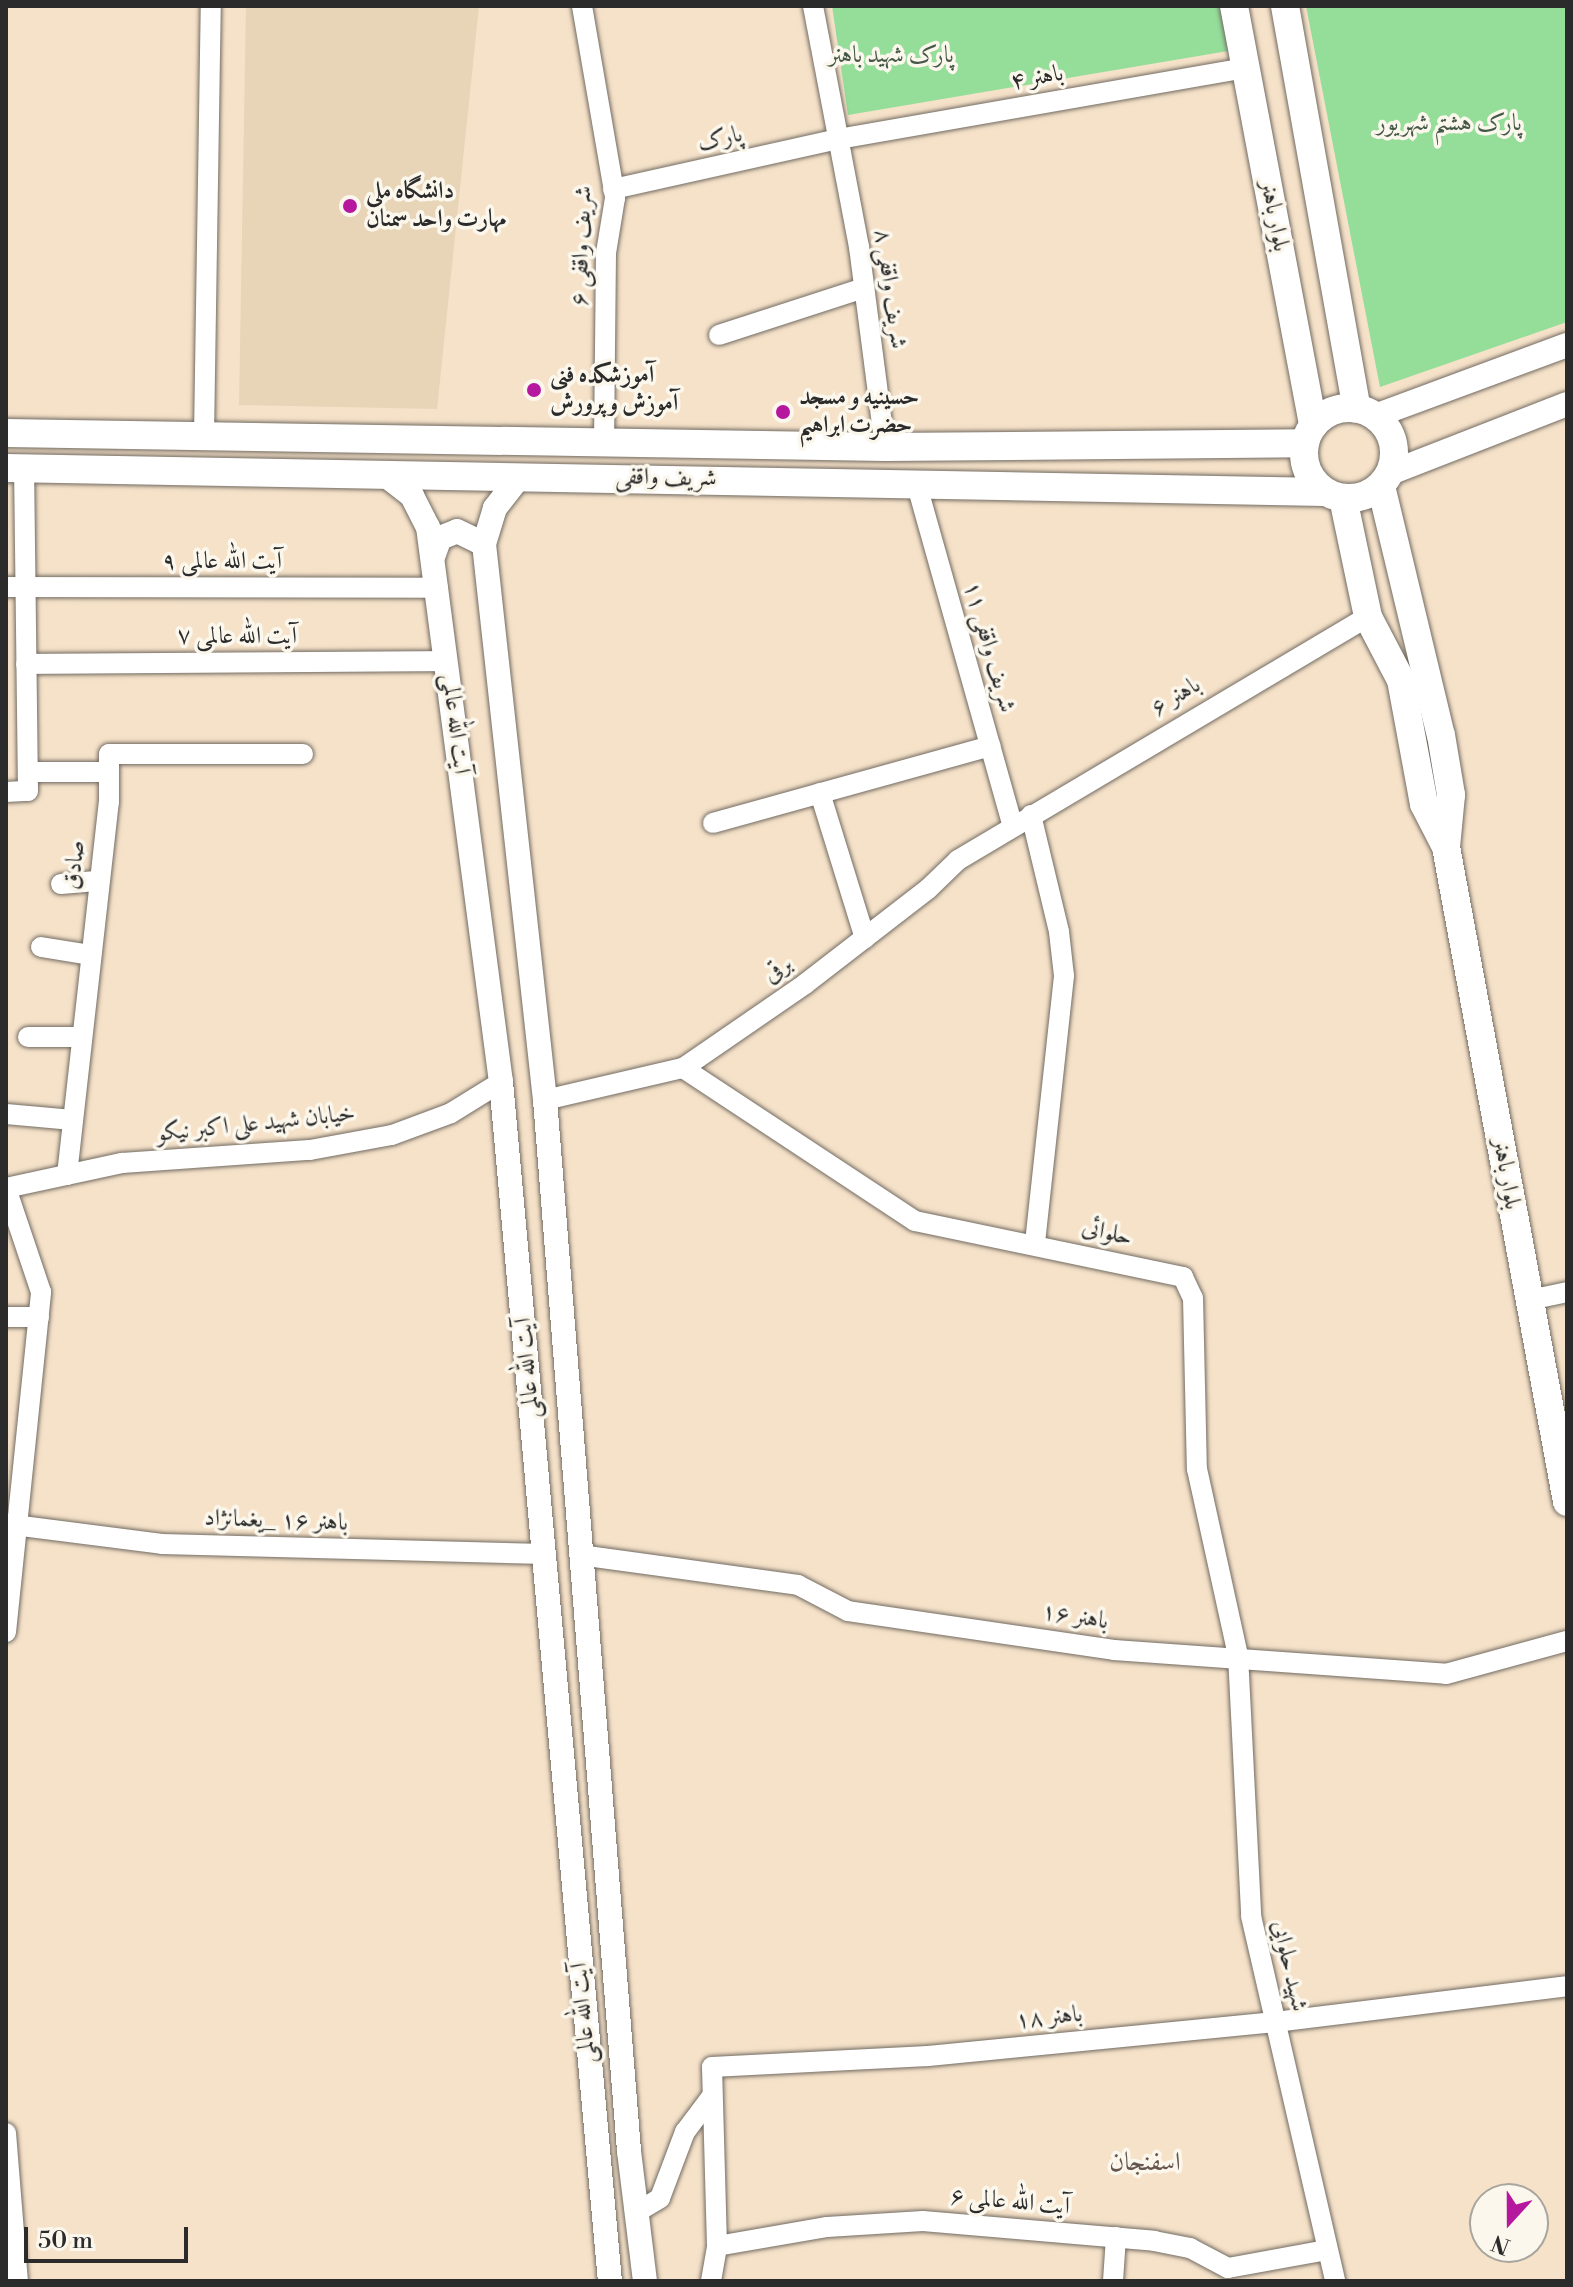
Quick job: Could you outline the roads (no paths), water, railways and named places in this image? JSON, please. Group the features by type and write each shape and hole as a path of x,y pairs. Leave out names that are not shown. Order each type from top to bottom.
{"main road":[{"name":"بلوار باهنر","path":"1234,6 1309,434"},
{"name":"بلوار باهنر","path":"1285,6 1366,412"},
{"path":"1340,409 1366,412 1389,432 1395,453 1385,479 1363,497 1334,495 1312,479 1309,434 1340,409"},
{"name":"شریف واقفی","path":"6,433 885,447 1309,434"},
{"name":"شریف واقفی","path":"15,468 916,482 1334,495"},
{"name":"بلوار باهنر","path":"1385,479 1441,735 1451,795 1446,847 1567,1502"},
{"name":"بلوار باهنر","path":"1334,495 1368,617 1401,680 1424,804 1446,847"}],"street":[{"path":"204,436 211,6"},
{"name":"شریف واقفی ۶","path":"582,6 613,189 606,253 604,443"},
{"name":"شریف واقفی ۸","path":"813,6 864,288 885,447"},
{"name":"باهنر ۴","path":"839,139 1245,68"},
{"name":"پارک","path":"613,189 839,139"},
{"path":"719,335 864,288"},
{"path":"1366,412 1567,345"},
{"path":"1385,479 1567,404"},
{"path":"6,792 28,791 16,688 26,664 16,587 15,468"},
{"name":"آیت الله عالمی","path":"384,474 412,496 428,527 501,1082 596,2154 610,2281"},
{"name":"آیت الله عالمی","path":"520,476 495,508 484,544 545,1100 629,2151 645,2281"},
{"name":"شریف واقفی ۱۱","path":"916,482 1013,826"},
{"path":"433,557 440,538 457,531 484,544"},
{"name":"آیت الله عالمی ۹","path":"16,587 438,588"},
{"name":"باهنر ۶","path":"1013,826 1368,617"},
{"name":"آیت الله عالمی ۷","path":"26,664 447,661"},
{"path":"713,823 990,746"},
{"path":"28,772 109,772 109,754 303,754"},
{"name":"صادق","path":"67,1175 109,772"},
{"path":"820,793 865,938"},
{"path":"1031,815 1059,932 1064,976 1035,1243"},
{"name":"برقی","path":"545,1100 683,1068 865,938 958,860 1013,826"},
{"path":"61,884 99,881"},
{"path":"41,947 91,955"},
{"path":"28,1037 82,1037"},
{"name":"حلوائی","path":"683,1068 915,1221 1035,1243 1183,1277 1193,1298 1197,1469 1238,1655"},
{"name":"خیابان شهید علی اکبر نیکو","path":"6,1188 122,1163 310,1150 392,1135 451,1113 501,1082"},
{"path":"6,1114 73,1120"},
{"path":"6,1188 41,1292 13,1524 6,1632"},
{"path":"1530,1300 1567,1292"},
{"path":"6,1317 39,1317"},
{"name":"باهنر ۱۶ _یغمانژاد","path":"13,1524 162,1544 545,1554"},
{"name":"باهنر ۱۶","path":"580,1555 798,1585 848,1611 1114,1650 1238,1655 1446,1674 1567,1641"},
{"name":"شهید حلوایی","path":"1238,1655 1251,1916 1335,2281"},
{"name":"باهنر ۱۸","path":"717,2246 712,2067 928,2056 1275,2022 1567,1986"},
{"path":"637,2212 660,2198 685,2132 712,2096"},
{"path":"6,2133 18,2281"},
{"path":"596,2154 629,2151"},
{"name":"آیت الله عالمی ۶","path":"717,2246 827,2227 923,2221 1116,2237 1190,2248 1228,2268 1327,2250"},
{"path":"1113,2281 1116,2237"},
{"path":"711,2281 717,2246"}],"place":[{"name":"دانشگاه ملی مهارت واحد سمنان","path":"350,206"},
{"name":"آموزشکده فنی آموزش و پرورش","path":"534,390"},
{"name":"حسینیه و مسجد حضرت ابراهیم","path":"783,412"}],"district":[{"name":"اسفنجان","path":"1145,2163"}],"park label":[{"name":"پارک شهید باهنر","path":"891,56"},
{"name":"پارک هشتم شهریور","path":"1449,124"}]}
